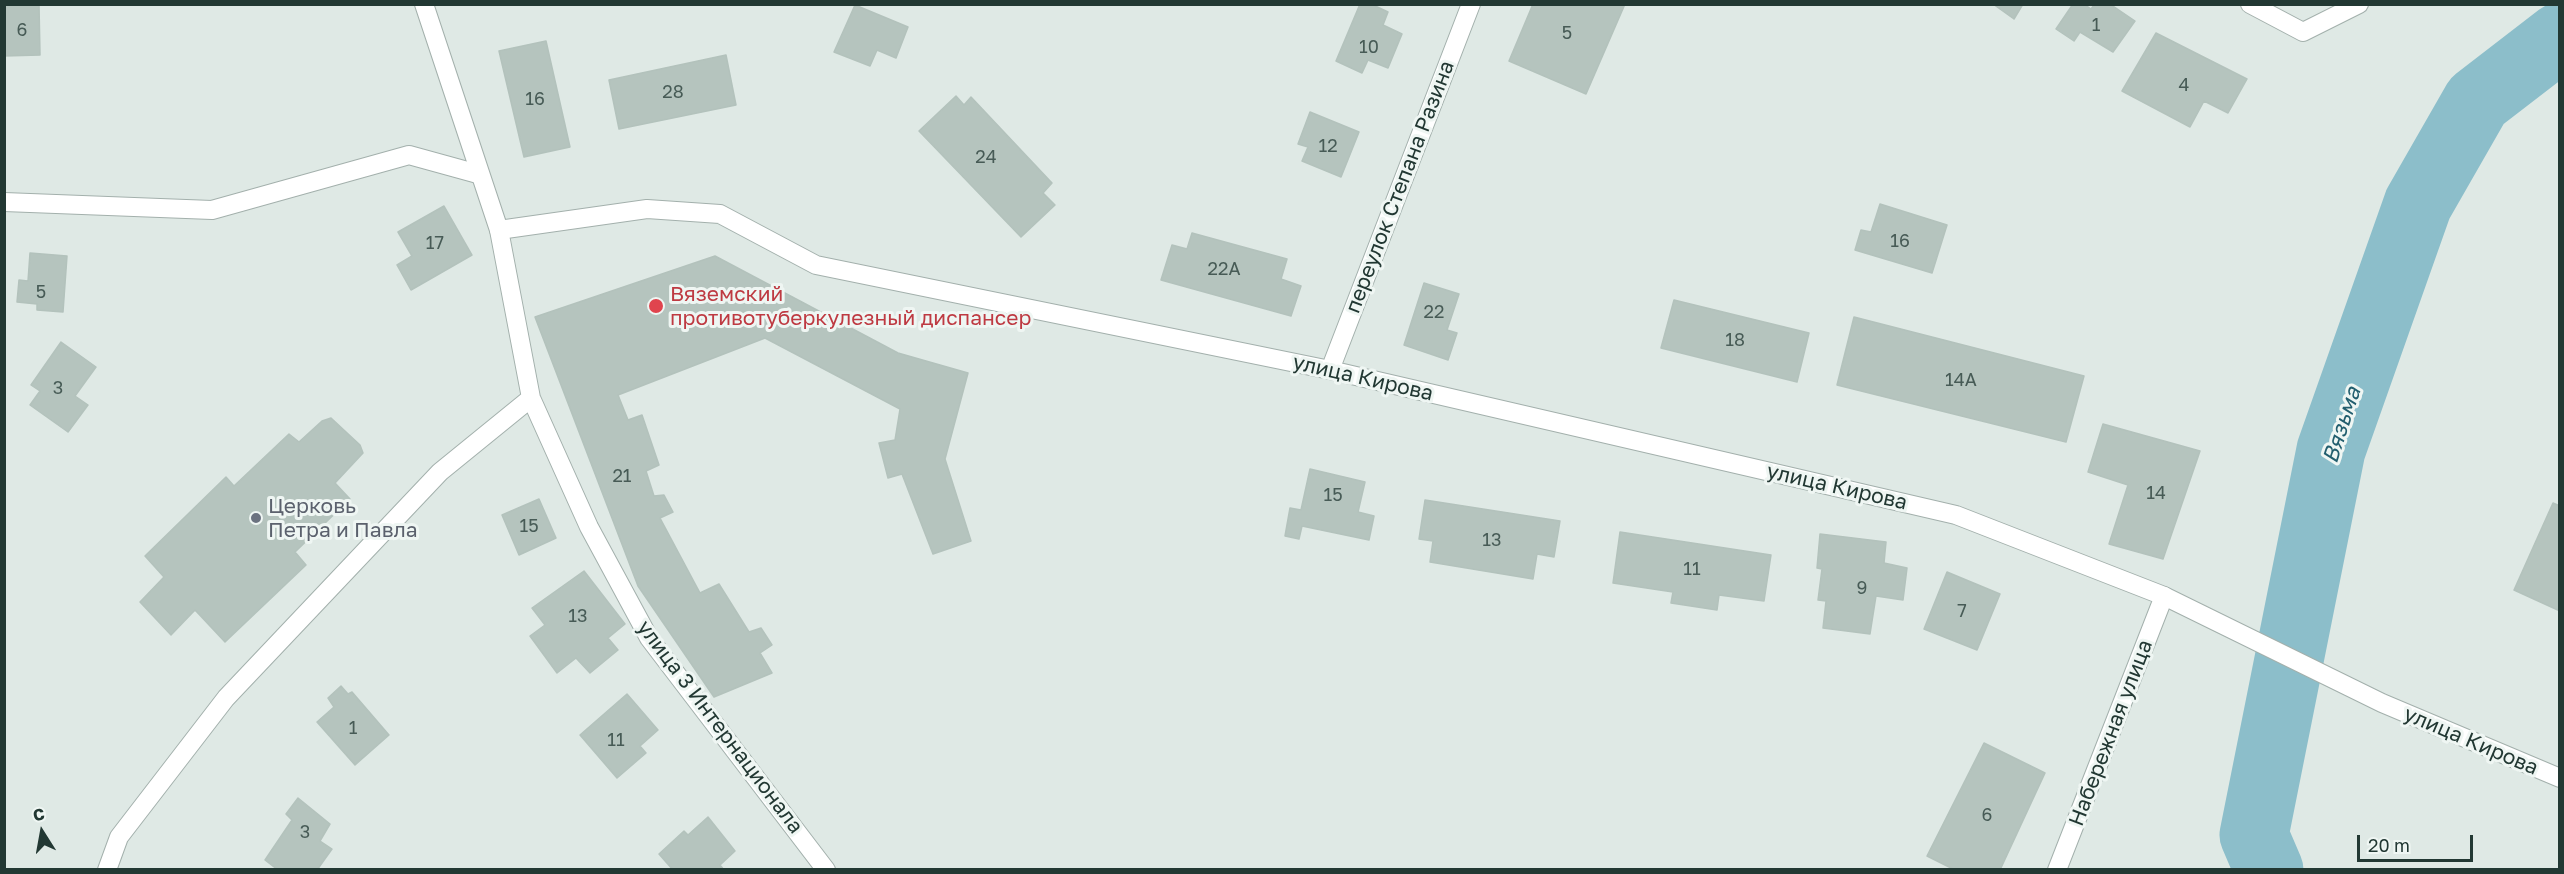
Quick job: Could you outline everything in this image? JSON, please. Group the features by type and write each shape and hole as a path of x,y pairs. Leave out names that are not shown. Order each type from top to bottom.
{"street":[{"name":"улица 3 Интернационала","path":"424,4 478,174 499,230 531,398 589,527 649,638 826,870"},
{"name":"переулок Степана Разина","path":"1330,370 1471,4"},
{"path":"2250,4 2303,32 2359,4"},
{"path":"4,202 212,210 409,154 478,174"},
{"name":"улица Кирова","path":"499,230 646,209 720,214 816,265 1330,370 1956,515 2164,596 2382,704 2559,778"},
{"path":"107,870 120,837 226,698 440,472 531,398"},
{"name":"Набережная улица","path":"2057,870 2164,596"}],"building":[{"path":"4,4 39,4 40,55 4,56"},
{"path":"1360,4 1371,4 1388,12 1383,25 1402,34 1388,68 1368,60 1362,73 1336,61"},
{"path":"1533,4 1625,4 1586,94 1509,61"},
{"path":"1993,4 2023,4 2014,19"},
{"path":"2073,4 2084,4 2091,9 2095,4 2110,4 2135,21 2113,52 2080,32 2074,41 2056,29"},
{"path":"855,5 908,27 896,58 877,50 870,66 834,52"},
{"path":"2156,33 2247,79 2228,113 2204,101 2190,127 2122,91"},
{"path":"546,41 570,147 524,157 499,51"},
{"path":"726,55 736,105 619,129 609,80"},
{"path":"956,96 964,105 971,97 1052,183 1043,193 1055,205 1021,237 919,131"},
{"path":"1310,112 1359,132 1341,177 1302,161 1308,147 1298,144"},
{"path":"1880,204 1947,225 1932,273 1855,250 1861,230 1871,232"},
{"path":"444,206 472,255 411,290 397,265 412,256 398,232"},
{"path":"1192,233 1287,259 1281,279 1301,286 1291,316 1161,280 1172,245 1187,249"},
{"path":"30,253 67,256 63,312 37,310 37,304 17,302 19,280 28,281"},
{"path":"715,256 898,353 968,373 945,459 971,541 933,554 902,474 888,478 879,443 895,440 900,409 765,338 618,395 628,420 642,415 659,465 646,471 654,496 664,495 673,512 660,518 700,593 719,584 749,632 761,628 772,645 760,653 772,673 714,697 638,586 535,317"},
{"path":"1424,283 1459,294 1447,330 1457,333 1448,360 1404,345"},
{"path":"1674,300 1809,333 1797,382 1661,348"},
{"path":"1854,317 2084,376 2066,442 1837,385"},
{"path":"61,342 96,367 75,396 88,405 68,432 30,405 40,391 31,385"},
{"name":"Церковь Петра и Павла","path":"331,418 360,445 363,453 335,483 350,499 295,552 306,565 225,642 195,610 171,635 140,602 164,577 145,556 226,477 234,486 289,434 299,442 322,421"},
{"path":"2103,424 2200,451 2163,559 2109,544 2128,485 2088,472"},
{"path":"1310,469 1365,482 1358,512 1374,516 1369,540 1302,526 1299,539 1285,536 1290,508 1301,510"},
{"path":"539,499 556,538 519,555 502,515"},
{"path":"1425,500 1560,521 1554,557 1537,554 1533,579 1430,562 1433,541 1419,539"},
{"path":"2553,503 2560,506 2560,611 2514,590"},
{"path":"1620,532 1771,555 1764,601 1719,595 1717,610 1671,603 1673,592 1613,583"},
{"path":"1820,534 1886,542 1884,563 1907,568 1903,600 1876,596 1870,634 1823,628 1826,601 1818,600 1822,569 1817,568"},
{"path":"584,571 625,624 608,638 618,650 590,673 576,658 557,673 530,636 545,625 532,608"},
{"path":"1947,572 2000,594 1977,650 1924,629"},
{"path":"341,686 348,694 352,692 389,735 355,765 317,722 334,707 328,698"},
{"path":"627,694 658,730 640,746 646,753 617,778 580,735"},
{"path":"1984,743 2045,773 2000,870 1955,870 1927,856"},
{"path":"298,798 330,824 320,841 332,849 317,870 278,870 265,860 292,820 286,814"},
{"path":"708,817 735,851 720,865 724,870 673,870 659,854 684,831 688,835"}],"waterway":[{"name":"Вязьма","path":"2269,870 2254,835 2331,450 2418,204 2477,101 2560,37"}],"place":[{"name":"Вяземский противотуберкулезный диспансер","path":"656,306"},
{"name":"Церковь Петра и Павла","path":"256,518"}]}
